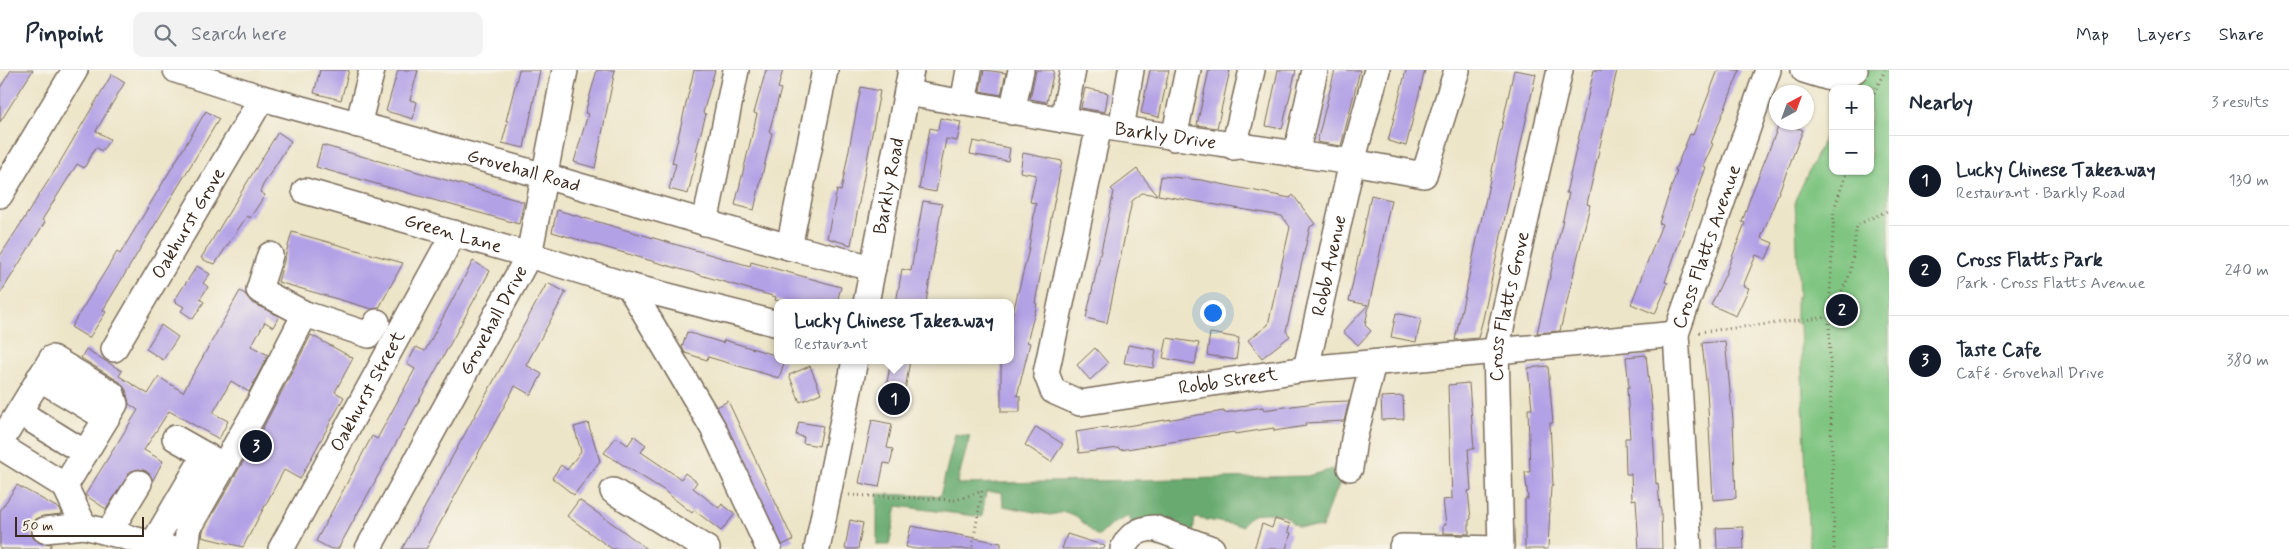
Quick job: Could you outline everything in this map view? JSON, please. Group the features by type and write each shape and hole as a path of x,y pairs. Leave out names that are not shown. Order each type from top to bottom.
{"street":[{"path":"0,194 75,70"},
{"name":"Grovehall Road","path":"176,70 262,98 545,176 789,247 873,268"},
{"path":"358,125 372,70"},
{"name":"Grovehall Drive","path":"368,549 529,254 565,70"},
{"path":"705,223 736,70"},
{"path":"789,247 825,70"},
{"path":"963,103 969,70"},
{"path":"1012,112 1021,70"},
{"path":"1063,120 1073,70"},
{"name":"Robb Street","path":"1131,70 1110,128 1046,372 1053,391 1080,403 1306,369 1676,334"},
{"path":"1174,138 1188,70"},
{"path":"1234,147 1252,70"},
{"path":"1296,155 1315,70"},
{"name":"Robb Avenue","path":"1306,369 1352,162 1377,70"},
{"name":"Barkly Drive","path":"909,82 963,103 1012,112 1234,147 1352,162 1424,175 1457,70"},
{"name":"Cross Flatts Grove","path":"1501,549 1496,350 1560,70"},
{"name":"Cross Flatts Avenue","path":"1689,549 1676,334 1768,70"},
{"path":"1804,70 1846,75"},
{"name":"Barkly Road","path":"867,299 909,82"},
{"name":"Oakhurst Grove","path":"114,349 262,98"},
{"name":"Green Lane","path":"305,191 529,254 629,286 774,323"},
{"name":"Oakhurst Street","path":"281,549 454,233"},
{"path":"270,255 260,290 305,314 369,335 377,322"},
{"path":"629,286 714,428 769,549"},
{"path":"45,530 84,526 162,547 305,314"},
{"path":"1350,468 1354,439 1373,363"},
{"path":"817,549 854,364"},
{"path":"65,486 106,418 40,378 0,445 65,486 84,526"},
{"path":"19,412 85,452"},
{"path":"175,439 214,460"},
{"path":"186,549 190,526 214,460"},
{"path":"109,532 139,483"},
{"path":"613,490 707,549"},
{"path":"1123,549 1128,538 1135,532 1144,528 1154,528 1212,549"},
{"path":"1402,547 1501,549"}],"path":[{"path":"1874,94 1885,70"},
{"path":"1834,549 1829,317 1834,209 1846,175"},
{"path":"1829,317 1850,274 1857,225 1889,210"},
{"path":"1676,334 1829,317"},
{"path":"828,493 956,500 982,491 972,549"}],"green space":[{"path":"1862,70 1889,70 1889,549 1809,549 1800,324 1796,323 1796,297 1799,297 1795,200 1829,128 1829,175 1874,175 1874,85 1855,85"},
{"path":"955,434 970,436 957,484 1307,476 1337,468 1340,483 1329,506 1322,528 1297,526 1284,516 1266,513 1249,517 1242,526 1195,518 1193,532 1133,526 1129,516 1112,524 1098,537 1076,516 1065,512 1050,515 1003,506 1002,492 986,492 982,517 897,506 889,545 877,545 877,494 940,496"}],"building":[{"path":"11,70 33,70 0,122 0,88"},
{"path":"320,70 349,70 341,100 314,93"},
{"path":"398,70 418,70 410,100 417,102 413,119 386,111"},
{"path":"519,70 540,70 524,148 502,143"},
{"path":"597,70 615,70 595,168 574,162 588,114 585,113"},
{"path":"694,70 715,70 703,113 706,114 696,151 698,152 688,194 669,189 676,164 672,163"},
{"path":"766,70 783,70 778,88 781,89 769,132 772,133 754,210 735,205 757,114 754,113"},
{"path":"984,70 1006,73 1001,95 980,91"},
{"path":"1036,70 1054,70 1047,102 1030,99"},
{"path":"1150,70 1169,70 1159,117 1141,113"},
{"path":"1209,70 1230,70 1217,128 1197,125"},
{"path":"1278,70 1296,70 1282,129 1266,126"},
{"path":"1335,70 1360,70 1341,146 1317,142"},
{"path":"1406,70 1425,70 1406,146 1388,141"},
{"path":"1514,70 1536,74 1483,319 1478,338 1455,340"},
{"path":"1594,70 1617,70 1587,204 1590,205 1560,331 1537,333 1569,193 1566,193"},
{"path":"1718,70 1740,70 1711,143 1713,144 1703,166 1706,167 1665,282 1668,283 1655,314 1631,304 1662,224 1659,223 1677,171 1675,170 1690,134 1693,135"},
{"path":"112,74 125,82 96,131 110,139 102,151 96,147 84,168 77,164 42,220 45,222 0,294 0,256 54,172"},
{"path":"861,87 880,91 851,245 827,238 837,190 841,191"},
{"path":"1085,88 1108,93 1105,112 1081,108"},
{"path":"206,111 219,119 103,310 106,312 89,338 71,327 117,252 120,254"},
{"path":"940,118 961,122 957,141 946,139 936,192 919,189 930,128 938,130"},
{"path":"1777,130 1803,130 1761,238 1773,243 1766,259 1756,255 1743,286 1749,288 1736,316 1711,305 1726,273 1745,223 1742,222"},
{"path":"278,132 291,141 263,185 260,192 265,195 250,218 247,216 215,264 201,258"},
{"path":"973,141 1010,148 1008,161 970,154"},
{"path":"322,145 524,202 519,224 316,167"},
{"path":"1023,153 1062,161 1035,303 1037,304 1027,342 1030,343 1017,396 1020,396 1020,412 1001,412 1001,364 1014,364 1014,308 1028,253 1036,203 1030,202 1036,175 1020,172"},
{"path":"1137,169 1157,195 1142,193 1132,201 1107,323 1086,318 1114,192 1111,189"},
{"path":"1161,176 1201,180 1290,198 1293,195 1315,224 1310,227 1286,331 1290,336 1262,358 1248,340 1268,325 1290,227 1282,216 1158,195"},
{"path":"1371,195 1391,200 1365,325 1371,331 1358,345 1343,332 1368,305 1349,301"},
{"path":"923,201 942,204 927,299 897,299 902,269 911,271"},
{"path":"557,210 750,266 751,262 841,287 838,299 775,299 776,297 552,232"},
{"path":"292,232 403,263 379,308 372,309 278,282"},
{"path":"473,261 490,271 338,549 331,549 316,541 372,436 377,439 415,369 407,364 416,347 425,351"},
{"path":"197,266 210,274 203,283 208,287 200,299 204,302 193,319 181,311 184,307 174,301"},
{"path":"547,283 566,292 526,365 542,374 531,395 515,386 426,549 402,549"},
{"path":"240,291 252,303 279,316 273,327 265,322 251,346 268,355 249,392 231,381 213,413 228,421 219,439 169,411 144,450 163,461 153,480 146,471 139,469 131,471 106,509 85,495 138,410 129,404 126,390 120,382 81,358 86,349 122,371 119,376 148,394 159,377 183,392"},
{"path":"1396,313 1421,319 1416,342 1391,337"},
{"path":"161,325 178,337 163,360 146,349"},
{"path":"687,332 723,343 724,340 774,355 774,364 784,364 779,378 708,357 707,360 685,353 682,347"},
{"path":"1210,333 1239,338 1236,360 1207,355"},
{"path":"311,335 353,358 335,392 344,397 300,479 284,470 243,547 202,537 203,531 265,424"},
{"path":"1167,338 1199,343 1195,364 1163,358"},
{"path":"1725,341 1733,420 1736,498 1713,500 1707,390 1702,343"},
{"path":"1128,345 1156,350 1153,368 1124,363"},
{"path":"1095,348 1108,363 1090,380 1077,365"},
{"path":"1646,355 1652,412 1656,484 1658,483 1661,509 1662,549 1639,549 1636,499 1632,500 1631,474 1626,474 1625,438 1630,438 1627,388 1629,387 1626,357"},
{"path":"890,364 909,364 902,408 883,405"},
{"path":"810,366 821,393 800,402 789,375"},
{"path":"1548,366 1553,423 1550,423 1553,485 1551,486 1548,549 1525,549 1525,499 1528,499 1525,472 1530,472 1528,409 1532,409 1528,368"},
{"path":"1469,383 1474,449 1468,449 1471,490 1468,491 1471,519 1469,520 1469,534 1443,533 1443,525 1446,525 1443,500 1452,499 1448,385"},
{"path":"1403,396 1404,419 1382,420 1381,397"},
{"path":"728,401 793,540 782,545 717,407"},
{"path":"1349,401 1344,421 1305,423 1306,426 1274,431 1274,428 1235,434 1234,432 1120,450 1119,448 1079,453 1076,432 1224,411 1224,413 1263,407 1263,410 1322,402"},
{"path":"872,420 892,424 887,448 893,449 892,457 890,464 884,463 879,487 859,483"},
{"path":"799,422 823,426 819,446 803,443 804,437 796,435"},
{"path":"588,423 600,461 574,495 552,478 561,465 567,470 581,451 574,427"},
{"path":"1036,427 1063,444 1051,462 1025,445"},
{"path":"634,436 646,445 641,452 681,479 685,473 697,482 693,488 719,508 722,504 735,514 721,531 694,510 692,513 662,489 604,453 616,437 628,445"},
{"path":"17,485 60,509 62,514 43,516 36,519 32,525 33,538 40,543 52,544 49,549 0,549 0,511"},
{"path":"579,500 647,549 612,549 567,516"},
{"path":"1275,519 1290,524 1288,532 1291,533 1286,549 1254,549 1262,524 1272,528"},
{"path":"850,520 863,523 858,549 845,549"},
{"path":"911,526 1001,543 1001,549 915,549 906,547"},
{"path":"1743,527 1744,549 1717,549 1716,528"},
{"path":"1067,534 1105,546 1104,549 1062,549"}],"place":[{"name":"Cross Flatts Park","path":"1842,310"},
{"name":"Lucky Chinese Takeaway","path":"894,399"},
{"name":"Taste Cafe","path":"256,446"}]}
